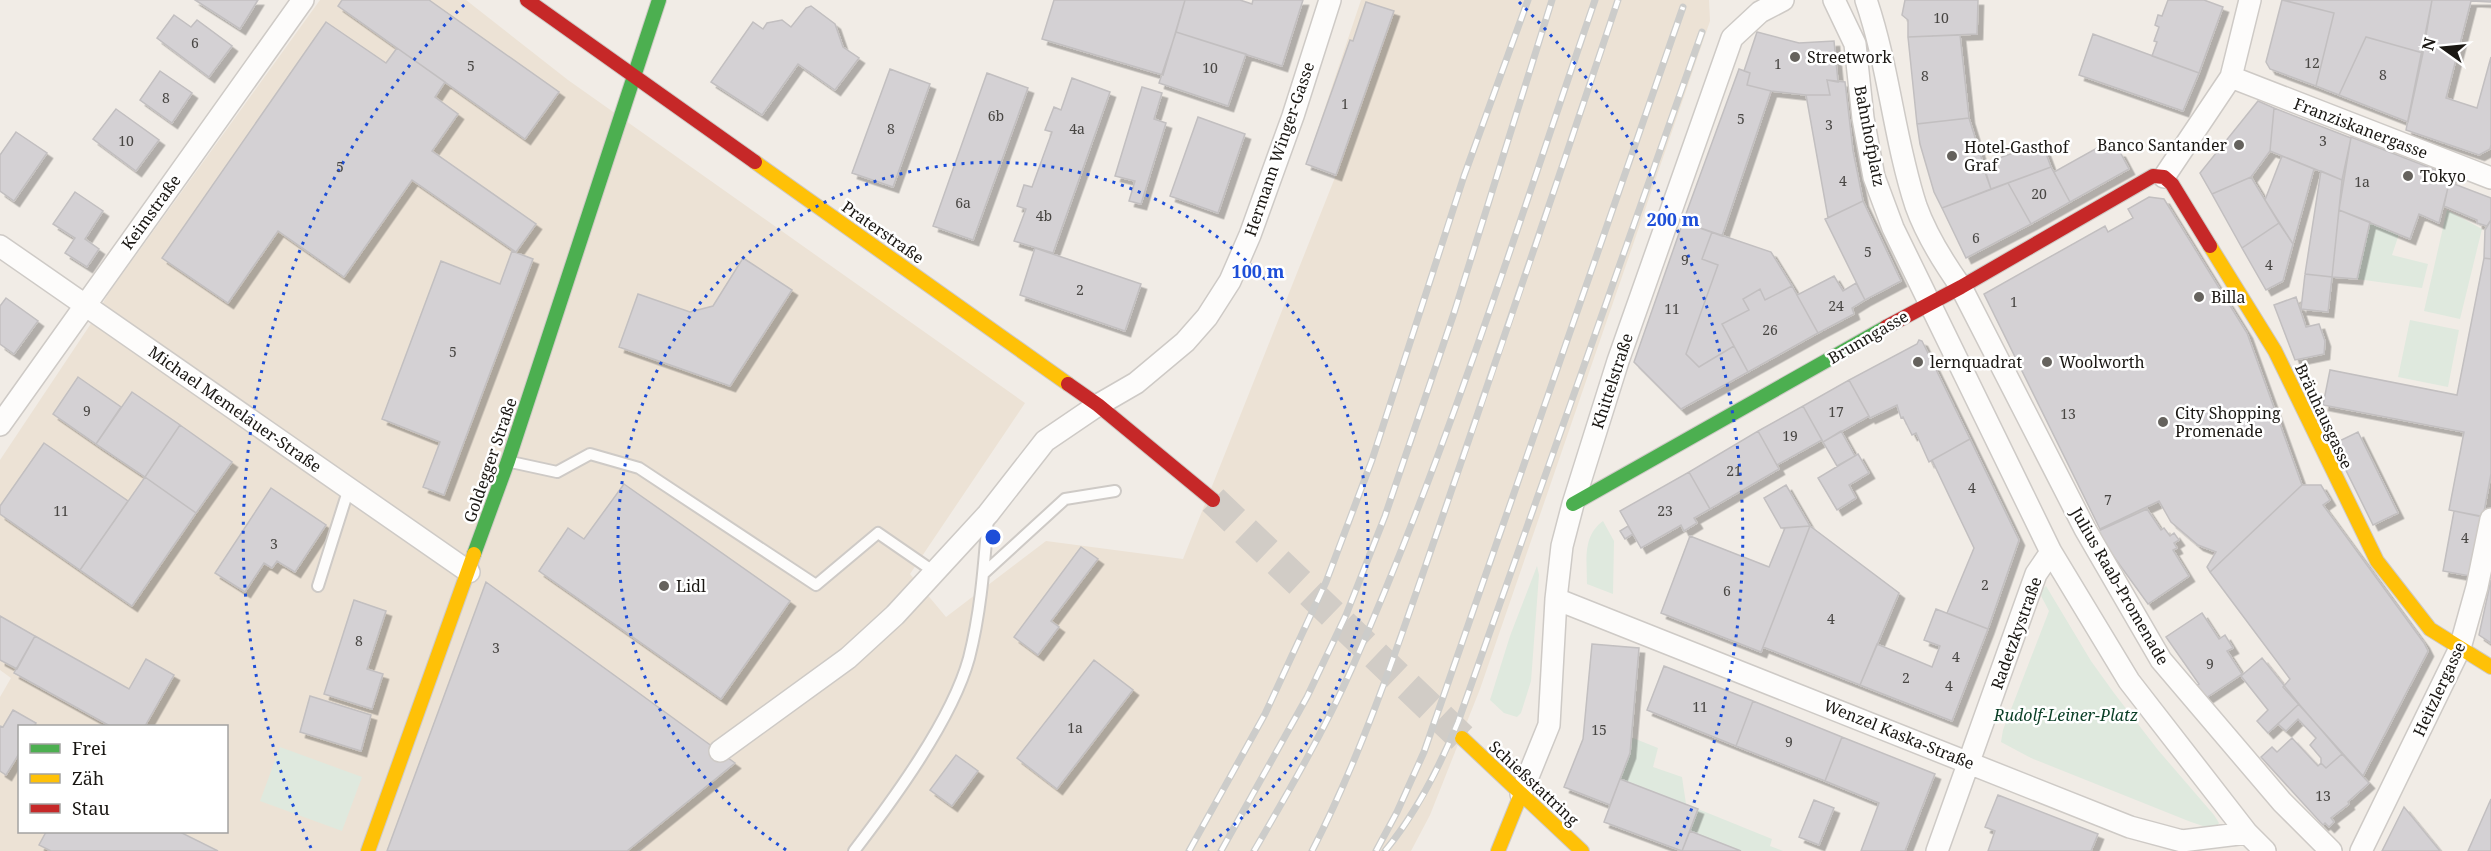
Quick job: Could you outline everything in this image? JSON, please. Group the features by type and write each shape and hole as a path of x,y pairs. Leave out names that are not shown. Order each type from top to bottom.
{"main road":[{"name":"Praterstraße","path":"527,0 1098,405 1213,500"},
{"name":"Goldegger Straße","path":"368,851 508,461 659,0"},
{"name":"Brunngasse","path":"1572,504 1928,303 1961,287 2153,176 2168,180"},
{"name":"Bräuhausgasse","path":"2168,180 2275,351 2363,539 2399,599 2430,629 2491,667"},
{"name":"Schießstattring","path":"1462,738 1582,851"},
{"path":"1498,851 1521,794"}],"street":[{"name":"Keimstraße","path":"0,425 303,0"},
{"name":"Hermann Winger-Gasse","path":"720,751 848,658 936,573 988,514 1045,441 1098,405 1136,383 1185,342 1207,317 1230,281 1250,235 1293,116 1330,0"},
{"name":"Khittelstraße","path":"1521,794 1549,725 1556,599 1562,546 1572,504 1618,361 1732,38 1760,12 1783,0"},
{"name":"Bahnhofplatz","path":"1834,0 1855,45 1863,118 1874,177 1893,228 1928,303"},
{"name":"Bahnhofplatz","path":"1866,0 1882,57 1902,156 1917,209 1946,265 1961,287"},
{"path":"2168,180 2231,77 2250,0"},
{"name":"Franziskanergasse","path":"2231,77 2491,178"},
{"name":"Michael Memelauer-Straße","path":"0,246 469,572"},
{"name":"Julius Raab-Promenade","path":"1961,287 2085,529 2161,660 2282,802 2331,851"},
{"path":"1928,303 2051,552 2129,681 2247,833 2265,851"},
{"name":"Heitzlergasse","path":"2361,851 2460,648 2479,578 2491,519"},
{"name":"Radetzkystraße","path":"1937,851 2036,574 2051,552"},
{"name":"Wenzel Kaska-Straße","path":"1556,599 2130,827 2182,841 2247,833"}],"lane":[{"path":"508,461 557,472 590,454 639,468 816,585 878,533 936,573"},
{"path":"318,586 348,488"},
{"path":"984,573 1065,499 1115,491"},
{"path":"854,851 907,777 951,705 968,661 980,609 988,514"}],"shaded area":[{"path":"320,0 466,0 568,80 1025,403 910,574 946,617 1046,541 1183,559 1336,175 1306,164 1361,0 1709,0 1710,21 1480,689 1430,815 1411,851 639,851 655,838 637,851 0,851 0,697 11,678 0,670 0,460 92,322 108,294"}],"green space":[{"path":"2447,210 2482,229 2460,319 2424,311"},
{"path":"2370,222 2399,234 2392,255 2428,264 2422,288 2357,279"},
{"path":"2410,320 2459,330 2448,387 2398,377"},
{"path":"1603,521 1614,541 1613,594 1587,584 1589,541 1596,527"},
{"path":"1537,566 1539,575 1531,681 1521,713 1517,717 1504,713 1490,700 1510,636"},
{"name":"Rudolf-Leiner-Platz","path":"2046,586 2091,661 2158,750 2214,815 2219,823 2217,826 2206,827 2191,822 2031,758 2001,742 2003,730 2049,611 2039,592"},
{"path":"1633,738 1658,748 1653,767 1682,777 1686,804 1620,779"},
{"path":"280,747 362,777 342,831 260,801"},
{"path":"1698,809 1772,839 1770,846 1783,851 1741,851 1690,831"}],"building":[{"path":"195,0 258,0 240,29"},
{"path":"342,0 429,0 559,92 525,139 338,6"},
{"path":"1054,0 1185,0 1163,75 1042,39"},
{"path":"1185,0 1240,0 1252,4 1253,0 1303,0 1282,66 1176,32"},
{"path":"1905,0 1978,0 1977,34 1908,37 1908,20 1902,15"},
{"path":"2168,0 2204,0 2223,7 2199,73 2152,56 2159,27 2155,25 2158,15 2162,16"},
{"path":"2282,0 2334,13 2316,86 2270,69 2266,62"},
{"path":"2283,0 2432,0 2423,53 2366,37 2339,95 2316,86 2334,13"},
{"path":"2432,0 2491,0 2491,2 2471,1 2446,98 2477,108 2491,57 2491,145 2490,149 2479,155 2406,130"},
{"path":"1366,2 1394,11 1336,175 1306,164 1350,40 1353,41"},
{"path":"811,6 835,24 843,47 859,58 835,90 798,64 762,115 711,82 753,22 763,29 767,23 782,20 791,27 806,8"},
{"path":"174,15 191,27 197,20 232,46 209,77 157,38"},
{"path":"326,22 386,63 397,48 445,82 435,97 458,114 432,151 536,224 516,252 412,180 344,277 278,231 228,303 162,258"},
{"path":"1176,32 1246,54 1228,106 1159,83"},
{"path":"1757,32 1799,43 1834,41 1838,82 1827,80 1830,95 1771,91 1747,85 1750,73 1744,71"},
{"path":"2093,34 2199,73 2183,111 2079,75"},
{"path":"1960,35 1969,118 1917,124 1908,37"},
{"path":"2366,37 2423,53 2408,122 2339,95"},
{"path":"890,69 930,84 893,187 852,173"},
{"path":"1739,69 1750,73 1747,85 1771,91 1722,236 1683,222"},
{"path":"160,71 192,93 172,123 140,100"},
{"path":"987,73 1028,88 973,240 933,226"},
{"path":"1072,78 1110,92 1053,253 1014,241 1026,209 1017,206 1024,185 1032,187 1052,132 1045,130 1054,107 1061,110"},
{"path":"1827,80 1845,82 1853,151 1863,201 1828,218 1806,95 1830,95"},
{"path":"1142,87 1162,93 1154,119 1166,123 1141,204 1129,201 1135,181 1115,176"},
{"path":"2258,101 2274,108 2270,151 2251,177 2212,194 2200,173"},
{"path":"2274,108 2351,138 2342,180 2270,151"},
{"path":"116,109 159,140 136,171 93,139"},
{"path":"1198,117 1245,134 1218,213 1170,196"},
{"name":"Hotel-Gasthof Graf","path":"1969,118 1991,189 1942,208 1934,192 1920,144 1917,124"},
{"path":"16,132 47,153 14,201 0,191 0,155"},
{"path":"2351,137 2451,176 2439,223 2419,214 2410,239 2339,210"},
{"path":"2042,143 2051,167 1991,189 1982,164"},
{"path":"2097,148 2120,152 2129,169 2070,202 2054,172"},
{"path":"2282,156 2314,169 2293,244 2265,200"},
{"path":"2051,167 2070,202 2031,224 2008,183"},
{"path":"2321,171 2342,180 2332,277 2305,274"},
{"path":"2251,177 2279,223 2242,248 2212,194"},
{"path":"2449,182 2491,198 2491,220 2487,226 2444,206"},
{"path":"2008,183 2031,224 1966,258 1942,208"},
{"path":"75,192 103,211 85,239 99,249 87,267 65,253 75,238 53,224"},
{"name":"City Shopping Promenade","path":"2149,197 2164,199 2247,333 2302,485 2210,572 2207,567 2216,552 2198,545 2171,522 2159,501 2100,529 1984,294 2105,226 2108,232 2133,218 2128,209"},
{"path":"1863,201 1901,281 1865,300 1825,219"},
{"path":"2339,210 2370,222 2357,279 2332,277"},
{"path":"2491,220 2491,259 2484,258 2485,230"},
{"path":"1683,222 1712,232 1702,259 1718,265 1686,354 1699,367 1734,346 1748,372 1681,409 1634,362"},
{"path":"2279,223 2293,244 2283,281 2266,290 2242,248"},
{"path":"1712,232 1771,252 1792,286 1765,300 1760,289 1743,299 1749,310 1722,324 1734,346 1699,367 1686,354 1718,265 1702,259"},
{"path":"1035,248 1141,284 1125,331 1020,295"},
{"path":"512,251 533,259 444,495 423,487 440,442 382,419 441,261 500,284"},
{"path":"743,258 792,290 730,386 619,347 638,294 690,312 713,306"},
{"path":"2484,258 2491,259 2491,474 2483,517 2449,510 2464,432 2323,405 2330,370 2457,395"},
{"path":"2305,274 2332,277 2328,312 2301,309"},
{"path":"1834,276 1843,291 1856,283 1865,300 1852,308 1854,314 1818,333 1797,295"},
{"path":"1792,286 1818,333 1748,372 1722,324 1749,310 1743,299 1760,289 1765,300"},
{"path":"2296,297 2306,327 2319,324 2325,341 2324,354 2295,360 2274,305"},
{"path":"6,298 38,321 14,354 0,344 0,306"},
{"path":"1919,340 1922,341 1970,439 1929,462 1916,433 1912,435 1903,417 1901,418 1897,405 1870,418 1849,380 1917,344"},
{"path":"78,377 121,407 96,444 53,414"},
{"path":"1849,380 1869,416 1823,442 1803,406"},
{"path":"132,392 180,425 145,477 96,444"},
{"path":"1803,406 1822,440 1777,465 1758,431"},
{"path":"180,425 232,462 196,513 145,477"},
{"path":"1758,431 1779,469 1710,509 1689,472"},
{"path":"1841,431 1855,456 1837,466 1823,442"},
{"path":"2358,432 2398,513 2373,525 2333,444"},
{"path":"1970,439 2019,540 1988,629 1947,613 1974,548 1932,460"},
{"path":"44,443 128,501 80,570 0,514 0,506"},
{"path":"1858,454 1869,473 1849,485 1856,498 1837,510 1818,478"},
{"path":"1689,472 1710,509 1694,518 1697,523 1684,531 1681,525 1641,548 1620,511"},
{"path":"145,477 196,513 132,606 80,570"},
{"name":"Lidl","path":"624,484 790,601 721,699 539,571 568,528 584,539"},
{"path":"1786,485 1810,526 1781,528 1764,498"},
{"path":"2302,485 2321,485 2330,500 2323,505 2428,651 2363,776 2283,687 2290,679 2210,572"},
{"path":"271,488 326,525 295,572 277,561 272,568 264,563 245,592 215,573"},
{"path":"2147,509 2161,530 2164,528 2170,536 2174,533 2179,540 2174,543 2177,548 2173,550 2189,576 2148,604 2096,532"},
{"path":"2454,511 2481,516 2470,576 2443,571"},
{"path":"1628,526 1633,534 1625,539 1620,531"},
{"path":"1810,526 1899,593 1860,685 1763,647"},
{"path":"1810,526 1761,652 1661,613 1690,536 1769,567 1785,528"},
{"path":"1081,547 1098,559 1051,621 1059,627 1038,655 1014,637"},
{"path":"2491,580 2491,643 2479,635"},
{"path":"486,582 735,763 627,851 387,851"},
{"path":"354,600 386,611 367,669 383,674 372,709 324,694"},
{"path":"1936,609 1988,629 1952,721 1860,685 1877,644 1932,667 1940,646 1924,640"},
{"path":"2202,613 2219,639 2225,635 2233,648 2227,651 2242,674 2206,698 2197,685 2199,684 2166,637"},
{"path":"0,616 35,636 17,669 0,660"},
{"path":"35,636 129,689 146,659 174,675 146,725 108,725 14,673"},
{"path":"1592,644 1639,648 1630,753 1610,805 1564,787 1583,739"},
{"path":"2262,658 2299,704 2268,733 2257,721 2268,710 2241,676"},
{"path":"1094,660 1133,690 1057,789 1017,758"},
{"path":"1664,666 1753,701 1736,746 1647,710"},
{"path":"310,696 371,715 361,751 300,732"},
{"path":"1753,701 1842,737 1825,781 1736,746"},
{"path":"2299,704 2342,754 2326,768 2310,745 2316,738 2298,719 2286,731 2278,724"},
{"path":"13,710 36,723 35,725 18,725 18,755 6,775 0,771 0,726 3,727"},
{"path":"1842,737 1935,774 1905,851 1861,851 1879,803 1825,781"},
{"path":"2292,738 2318,766 2321,763 2326,768 2342,754 2369,783 2348,802 2349,804 2331,818 2334,822 2329,827 2325,823 2323,825 2261,757 2272,747 2277,752"},
{"path":"956,755 978,771 952,806 930,790"},
{"path":"1620,779 1698,809 1682,851 1604,822"},
{"path":"1998,795 2098,834 2091,851 1988,851 1995,831 1985,827"},
{"path":"2491,799 2491,851 2468,851"},
{"path":"1814,800 1834,808 1819,845 1799,837"},
{"path":"2404,807 2440,851 2382,851"},
{"path":"1690,831 1741,851 1682,851"},
{"path":"45,833 182,833 218,851 51,851 39,845"}],"tunnel":[{"path":"1213,500 1462,738"}],"railway":[{"path":"1189,851 1265,714 1326,582 1372,460 1464,176 1528,0"},
{"path":"1221,851 1307,697 1346,615 1385,516 1454,313 1552,0"},
{"path":"1254,851 1330,715 1387,586 1420,504 1481,337 1595,0"},
{"path":"1312,851 1349,771 1397,647 1618,0"},
{"path":"1376,851 1397,812 1424,752 1683,7"},
{"path":"1385,851 1407,821 1426,789 1458,722 1702,32"}],"traffic: fast":[{"path":"474,554 508,461 659,0"},
{"path":"1573,504 1886,327"}],"traffic: slow":[{"path":"755,162 1068,384"},
{"path":"2210,246 2275,351 2377,561 2430,629 2491,667"},
{"path":"368,851 474,554"},
{"path":"1462,738 1582,851"},
{"path":"1498,851 1521,794"}],"traffic: jam":[{"path":"527,0 755,162"},
{"path":"1886,327 1961,287 2153,176 2164,177 2172,184 2210,246"},
{"path":"1068,384 1098,405 1213,500"}],"place":[{"name":"Streetwork","path":"1795,57"},
{"name":"Banco Santander","path":"2239,145"},
{"name":"Hotel-Gasthof Graf","path":"1952,156"},
{"name":"Tokyo","path":"2408,176"},
{"name":"Billa","path":"2199,297"},
{"name":"lernquadrat","path":"1918,362"},
{"name":"Woolworth","path":"2047,362"},
{"name":"City Shopping Promenade","path":"2163,422"},
{"name":"Lidl","path":"664,586"}]}
